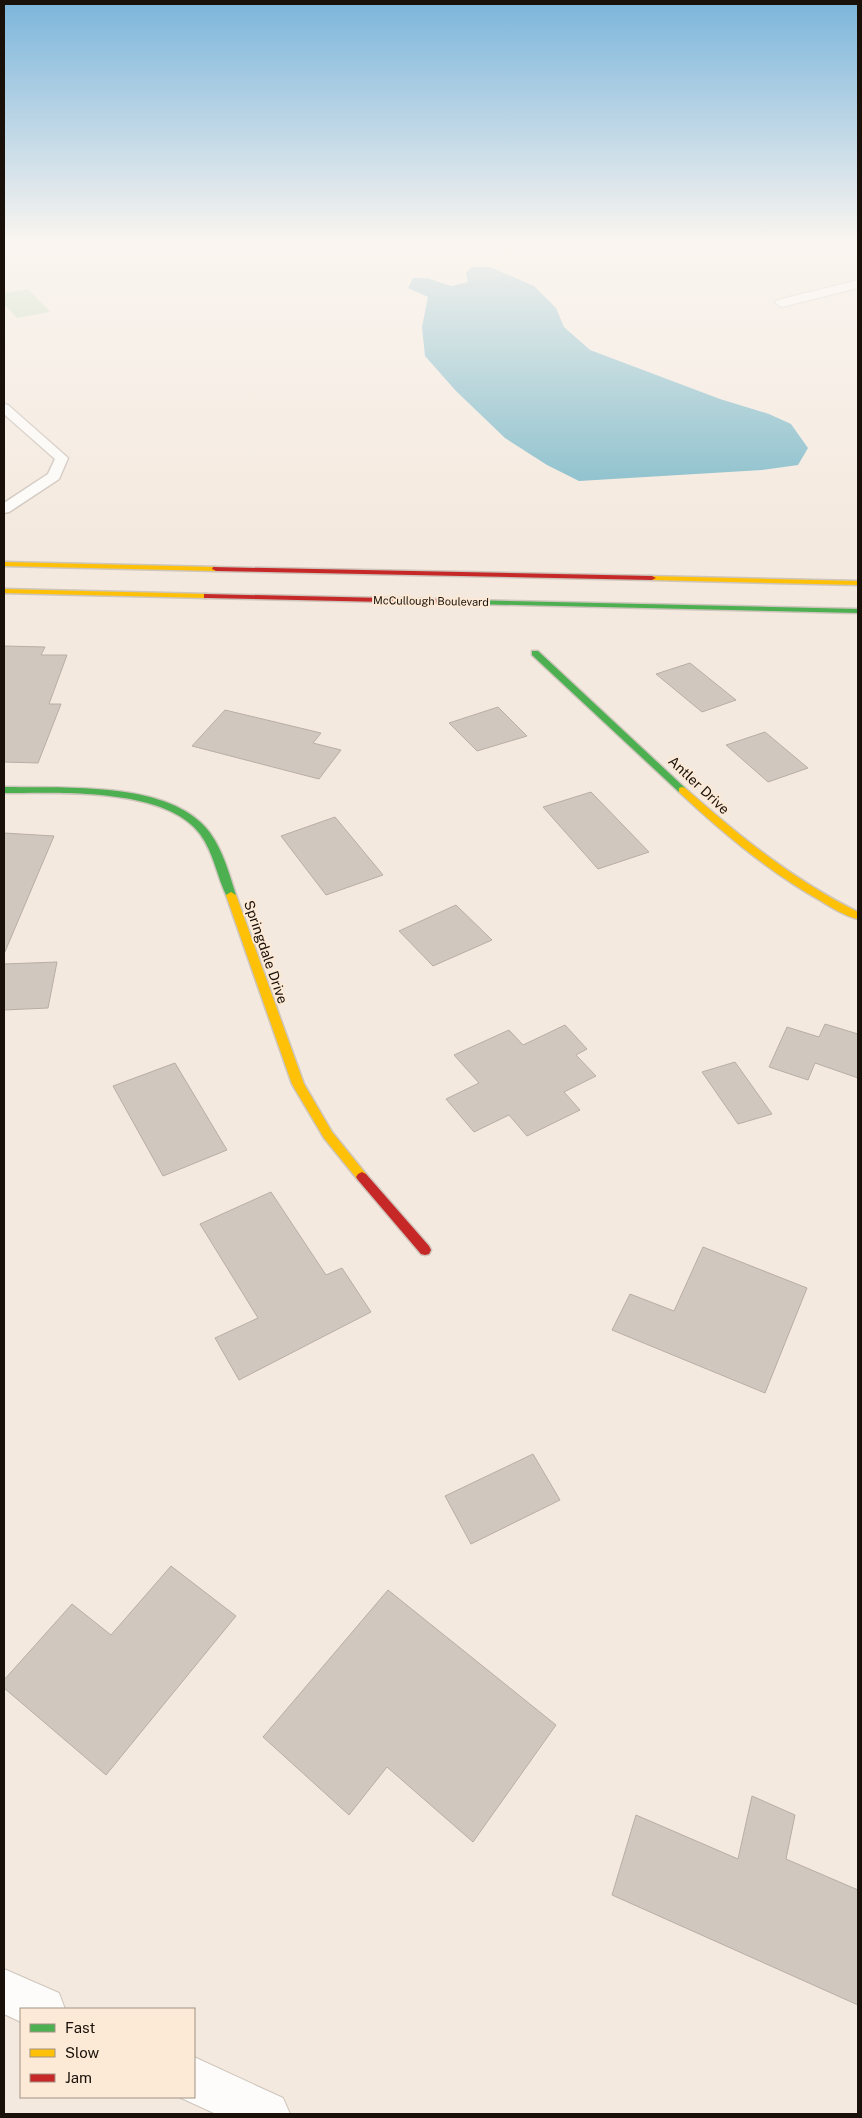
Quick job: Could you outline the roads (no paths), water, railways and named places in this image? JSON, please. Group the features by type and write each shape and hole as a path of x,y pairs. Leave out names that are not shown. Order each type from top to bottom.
{"main road":[{"name":"McCullough Boulevard","path":"4,564 495,588 858,611"},
{"name":"McCullough Boulevard","path":"4,591 495,588 858,583"},
{"name":"Antler Drive","path":"535,653 734,838 796,886 830,905 858,916"},
{"name":"Springdale Drive","path":"4,790 134,797 173,807 198,824 218,857 286,1053 302,1092 319,1122 343,1154 425,1250"}],"street":[{"path":"4,1991 41,2008"},
{"path":"195,2080 267,2114"}],"lane":[{"path":"4,408 62,458 54,476 4,509"}],"water":[{"path":"423,338 576,338 590,350 720,399 769,414 791,424 808,448 798,465 762,470 579,481 547,465 505,438 456,391 425,356"}]}
